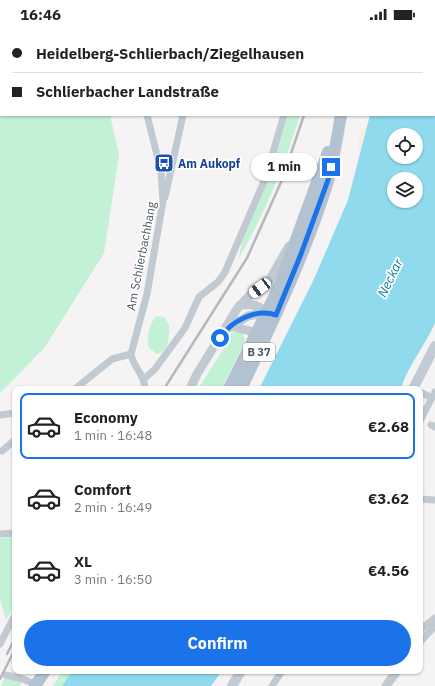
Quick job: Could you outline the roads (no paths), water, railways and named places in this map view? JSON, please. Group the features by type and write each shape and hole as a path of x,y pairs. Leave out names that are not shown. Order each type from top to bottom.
{"main road":[{"name":"B 37","path":"243,386 272,314 297,235 340,120"},
{"name":"B 37","path":"231,386 256,338 272,314 298,262 328,180 340,120"},
{"path":"417,386 435,346"},
{"path":"35,686 43,674"},
{"path":"232,686 239,674"}],"street":[{"name":"Am Schlierbachhang","path":"130,354 147,294 163,201 160,166 147,116"},
{"path":"163,201 183,116"},
{"path":"144,379 155,369 184,328 199,297 218,282 224,272 265,179 284,116"},
{"path":"191,386 197,374 228,328 240,305 273,276 290,244 297,235"},
{"path":"240,305 257,305 272,314"},
{"path":"228,328 248,316 272,314"},
{"path":"228,328 250,331 256,338"},
{"path":"80,386 112,359 130,354 133,362 144,379 145,386"},
{"path":"423,392 433,395 423,415"},
{"path":"0,415 12,414"},
{"path":"2,451 12,443"},
{"path":"423,497 435,500"},
{"path":"0,534 12,533"},
{"path":"423,622 435,617"},
{"path":"423,627 435,617"},
{"path":"0,644 12,621"},
{"path":"423,639 435,626"},
{"path":"272,686 280,674"},
{"path":"386,686 395,674"},
{"path":"6,675 23,678 35,686"}],"water":[{"name":"Neckar","path":"370,116 435,116 435,323 402,386 260,386 314,279 348,200"},
{"path":"70,674 220,674 211,686 62,686"}],"railway":[{"path":"166,386 247,258 282,180 304,116"},
{"path":"7,654 12,644"},
{"path":"0,679 12,655"}],"place":[{"name":"Am Aukopf","path":"164,163"}]}
